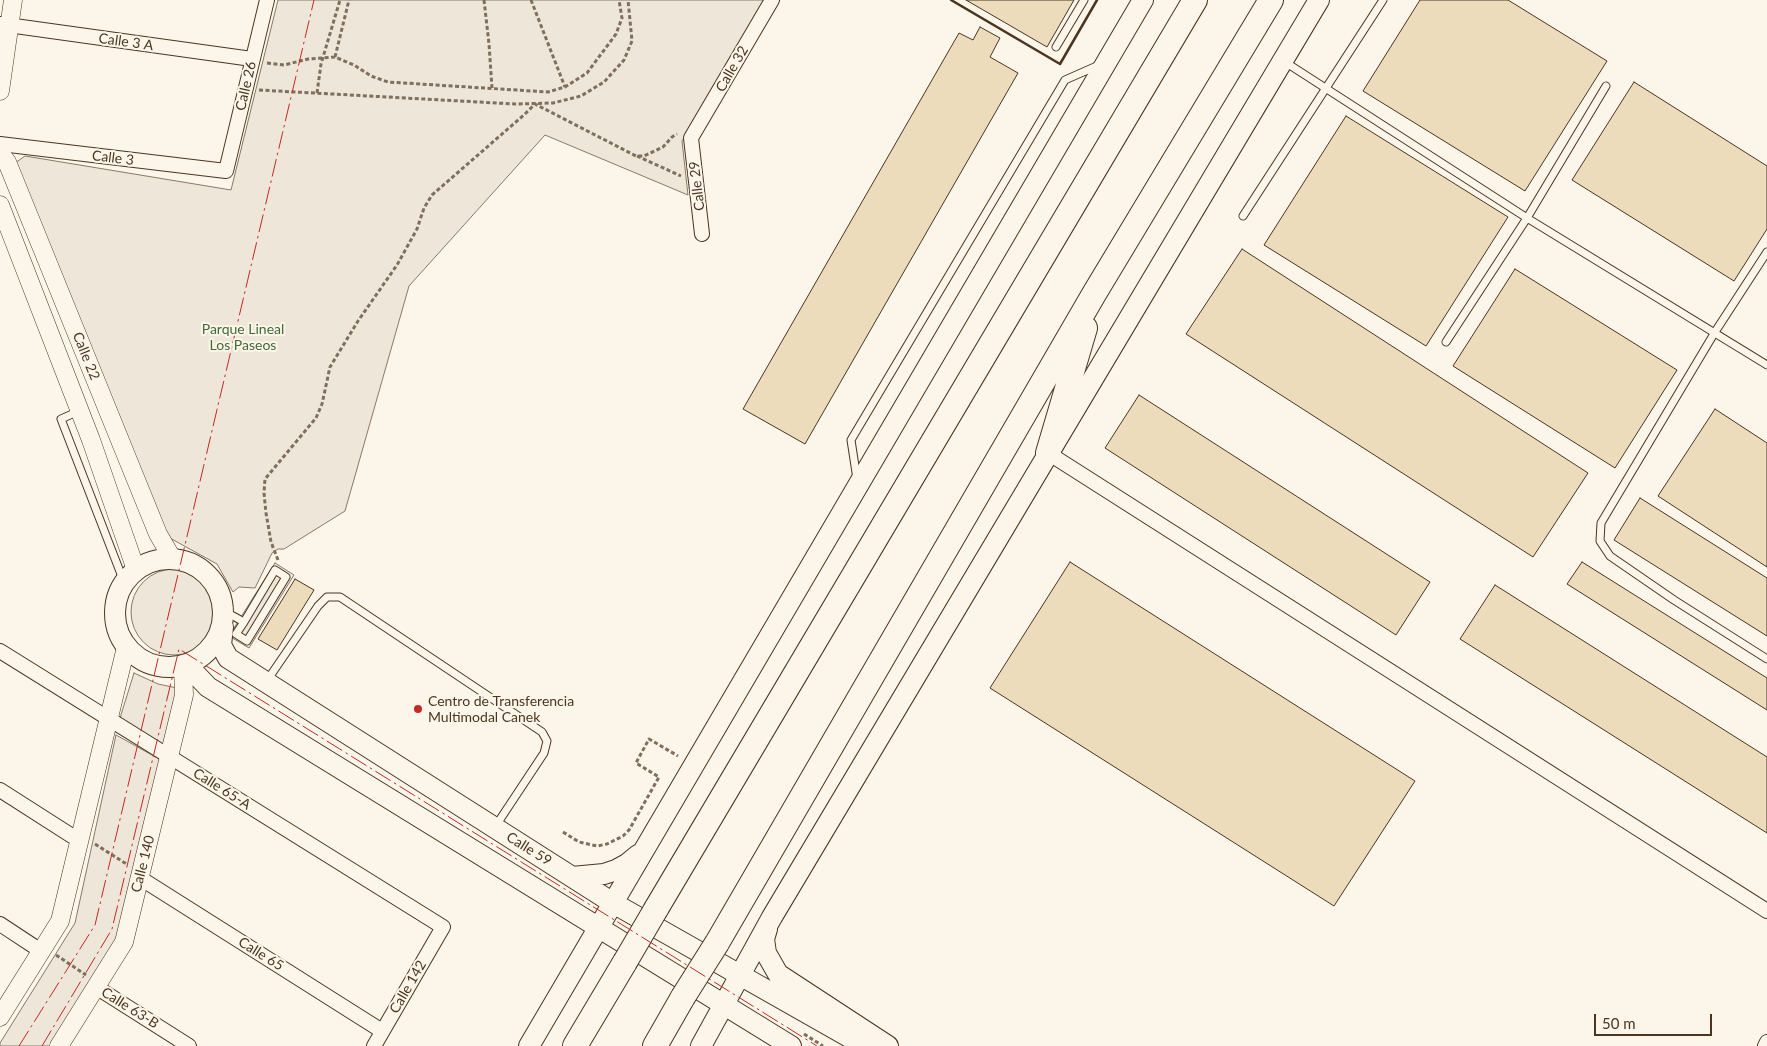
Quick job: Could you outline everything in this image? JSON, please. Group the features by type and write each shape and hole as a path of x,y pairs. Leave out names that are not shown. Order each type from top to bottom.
{"highway":[{"path":"1167,48 1186,0"},
{"path":"575,1046 1195,0"},
{"path":"655,1046 1094,294 1271,0"},
{"path":"1048,453 1094,294"}],"main road":[{"path":"529,1046 1143,0"},
{"path":"701,1046 772,918 1319,0"},
{"path":"172,558 188,562 202,569 214,581 221,595 223,619 215,644 203,656 185,665 167,668 152,665 138,658 126,647 118,632 115,615 117,598 130,576 153,561 172,558"},
{"name":"Calle 59","path":"223,619 221,645 228,658 613,903 864,1046"},
{"path":"185,665 208,687 791,1046"},
{"path":"572,877 604,874 616,870 627,864 645,849"},
{"path":"772,918 764,938 766,953 778,974 888,1046"}],"street":[{"path":"0,91 5,25 13,0"},
{"name":"Calle 26","path":"226,171 267,0"},
{"name":"Calle 32","path":"693,135 772,0"},
{"name":"Calle 3 A","path":"5,25 252,61"},
{"name":"Calle 29","path":"693,135 702,234"},
{"name":"Calle 3","path":"0,144 226,171"},
{"name":"Calle 22","path":"0,153 7,162 158,534 172,558"},
{"name":"Calle 22","path":"0,205 80,411 130,576"},
{"path":"1048,453 1767,911"},
{"path":"0,1016 47,952 60,921 85,840 109,719 126,647"},
{"name":"Calle 65-A","path":"0,651 443,927"},
{"name":"Calle 140","path":"59,1046 93,983 124,942 136,873 184,695 185,665"},
{"path":"0,790 72,836 85,840"},
{"name":"Calle 65","path":"136,873 382,1031"},
{"path":"0,924 47,952"},
{"name":"Calle 142","path":"374,1046 443,927"},
{"name":"Calle 63-B","path":"93,983 189,1046"},
{"path":"1765,1046 1767,1042"}],"lane":[{"path":"1056,47 1084,0"},
{"path":"1243,216 1383,0"},
{"path":"1283,61 1527,218 1767,365"},
{"path":"858,485 851,440 1065,80 1106,62"},
{"path":"1446,342 1527,218 1606,86"},
{"path":"1767,252 1715,332 1601,523 1600,541 1610,556 1674,600 1767,659"},
{"path":"275,570 286,577 247,641 236,634 244,622 275,570"},
{"path":"266,683 318,606 327,597 340,597 542,732 546,742 544,753 495,828"},
{"path":"223,619 244,622"}],"path":[{"path":"317,93 322,58 340,0"},
{"path":"335,57 349,0"},
{"path":"484,0 492,88"},
{"path":"531,0 565,88"},
{"path":"252,61 284,65 308,59 335,57 354,64 371,76 388,82 548,92 565,88 587,73 616,34 622,18 619,0"},
{"path":"246,89 505,104 553,103 581,96 604,82 624,60 632,41 628,0"},
{"path":"535,104 636,156 696,183"},
{"path":"275,570 278,558 271,542 266,513 265,479 316,418 322,404 330,367 417,230 424,208 432,196 535,104"},
{"path":"636,156 644,156 663,147 672,137 684,131 693,135"},
{"path":"664,780 636,764 649,739 678,756"},
{"path":"563,832 579,842 597,846 616,840 629,830 659,777"},
{"path":"85,840 136,873"},
{"path":"47,952 93,983"}],"green space":[{"name":"Parque Lineal Los Paseos","path":"278,0 772,0 682,141 688,195 545,135 409,286 345,511 284,549 278,549 272,553 255,588 239,587 233,592 217,564 168,537 15,163 25,156 231,190"},
{"path":"174,569 198,576 210,588 217,612 210,636 198,648 174,655 150,648 138,636 131,612 138,588 150,576"},
{"path":"134,673 158,684 177,688 163,746 120,718"},
{"path":"116,735 161,760 118,940 52,1046 0,1046 0,1043 75,923"}],"shaded area":[{"path":"275,563 294,575 249,648 229,636"}],"building":[{"path":"966,0 1074,0 1047,47"},
{"path":"1420,0 1508,0 1607,61 1525,191 1363,91"},
{"path":"980,27 1000,38 990,57 1018,73 805,444 743,409 959,33 973,40"},
{"path":"1634,82 1767,166 1767,229 1734,281 1572,180"},
{"path":"1346,116 1508,217 1426,346 1264,245"},
{"path":"1242,249 1588,473 1533,557 1186,334"},
{"path":"1515,269 1677,370 1615,468 1453,366"},
{"path":"1139,395 1430,582 1396,635 1105,448"},
{"path":"1715,409 1767,443 1767,567 1658,496"},
{"path":"1640,498 1767,578 1767,636 1614,540"},
{"path":"1070,562 1415,781 1334,906 990,688"},
{"path":"1582,562 1767,678 1767,710 1567,584"},
{"path":"295,579 314,590 277,650 258,639"},
{"path":"1495,585 1767,757 1767,833 1460,639"}],"wall":[{"path":"951,0 1060,64 1097,0"}],"power":[{"path":"19,1046 95,925 314,0"},
{"path":"42,1046 112,929 179,649 817,1046"}],"place":[{"name":"Centro de Transferencia Multimodal Canek","path":"418,709"}]}
